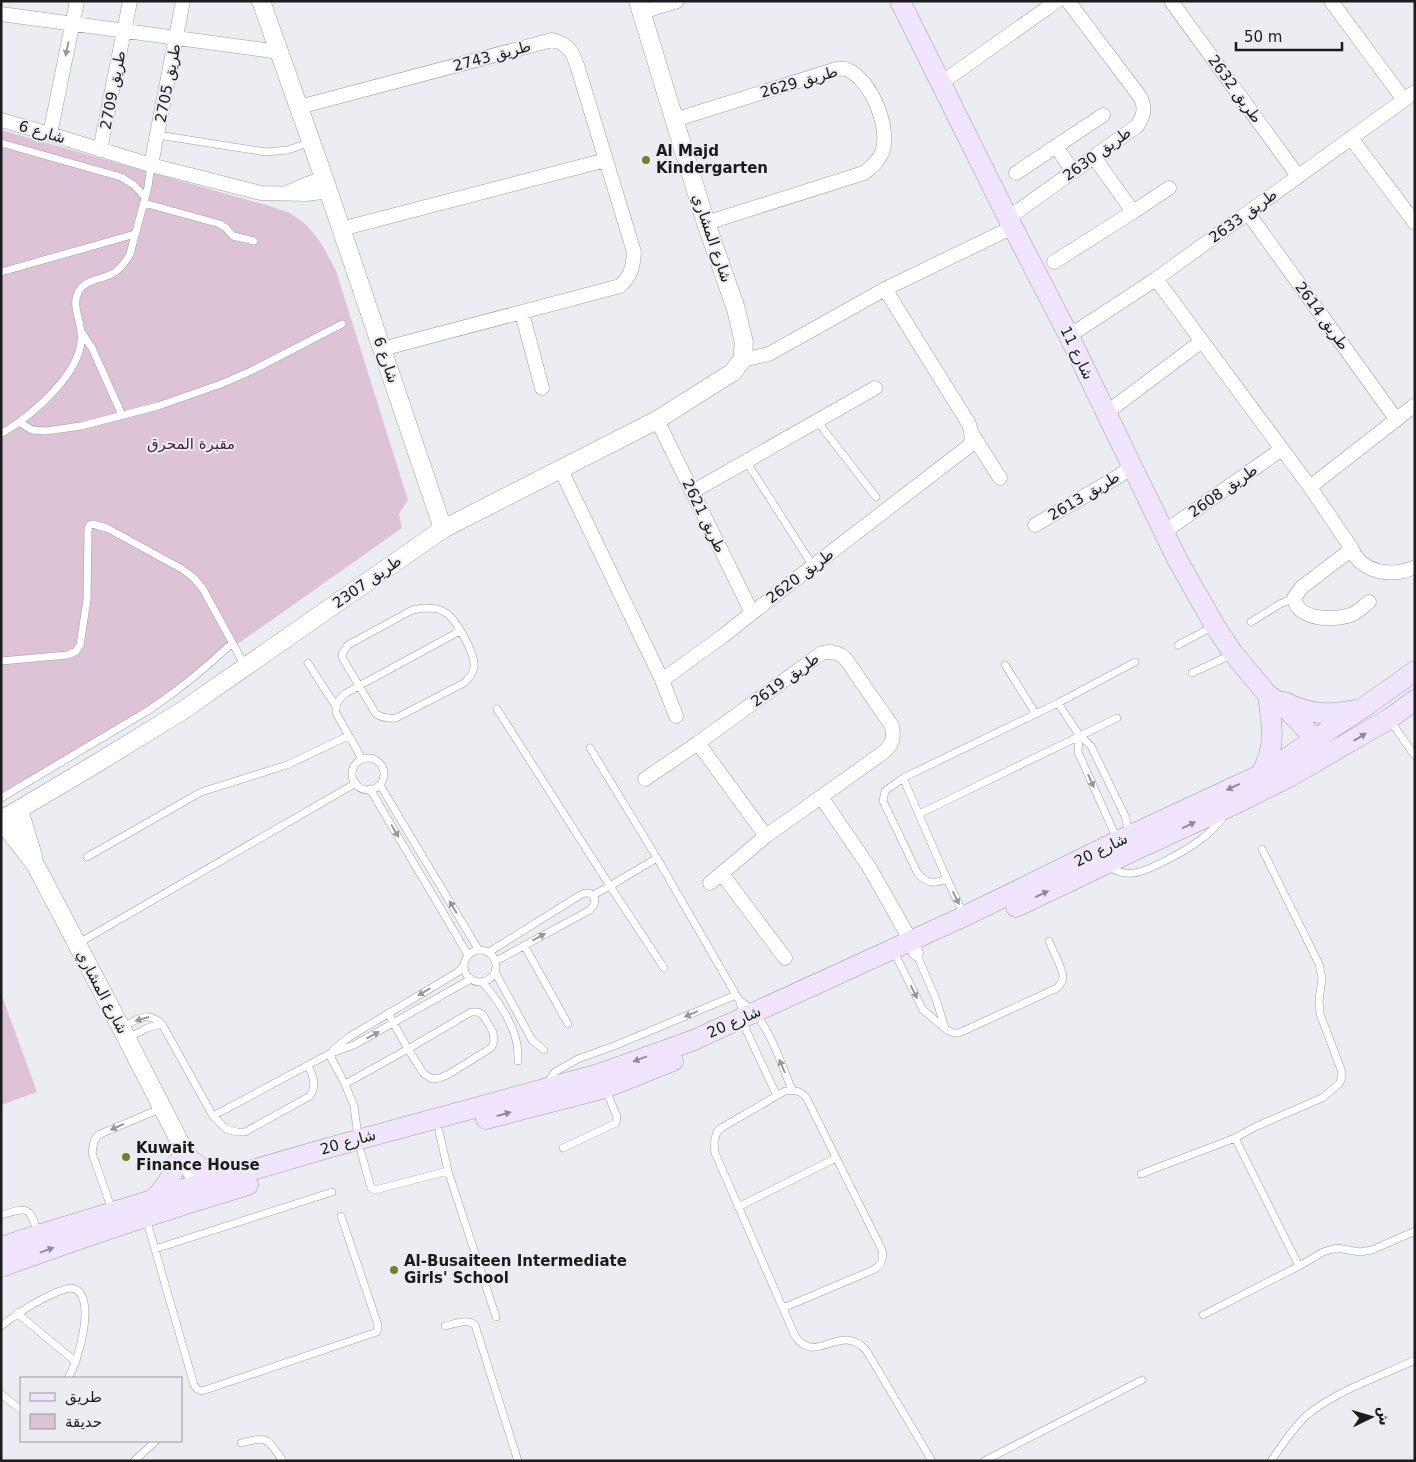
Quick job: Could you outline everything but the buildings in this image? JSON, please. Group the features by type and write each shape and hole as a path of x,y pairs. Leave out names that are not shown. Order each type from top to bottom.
{"main road":[{"name":"شارع 11","path":"900,1 1010,223 1069,336 1177,559 1215,626 1233,653 1268,695 1277,714 1318,750"},
{"name":"شارع 20","path":"1,1268 149,1209 192,1194 360,1146 542,1089 599,1074 694,1040 747,1013 905,951 1127,843 1262,774 1289,757 1318,750 1364,708 1415,671"},
{"path":"1268,695 1315,713 1338,713 1364,708"},
{"path":"1262,774 1270,754 1272,740 1268,695"},
{"name":"شارع 20","path":"968,922 1106,864 1127,843 1233,805 1318,750 1389,719 1415,700"},
{"name":"شارع 20","path":"192,1194 225,1178 360,1146 439,1131 605,1088 657,1067 747,1013"},
{"path":"149,1209 182,1161 225,1178"},
{"name":"شارع 20","path":"1,1247 112,1212 149,1209"}],"street":[{"path":"50,134 77,1"},
{"name":"طريق 2709","path":"100,150 130,1"},
{"name":"طريق 2705","path":"151,165 183,1"},
{"name":"شارع 6","path":"261,1 312,142 443,529"},
{"path":"640,7 677,1"},
{"path":"941,83 1056,1"},
{"name":"طريق 2630","path":"742,360 770,354 885,289 1010,223 1072,172 1136,126 1143,116 1143,104 1138,94 1068,1"},
{"name":"طريق 2632","path":"1171,1 1298,176"},
{"path":"1338,4 1409,96"},
{"name":"شارع المشاري","path":"640,7 706,223 736,309 744,343 742,360"},
{"name":"طريق 2709","path":"1,14 280,52"},
{"name":"طريق 2743","path":"299,106 552,40 568,47 573,55 634,252 632,271 627,280 620,286 382,349"},
{"name":"طريق 2629","path":"674,120 837,69 847,69 854,74 870,91 880,111 884,138 882,151 878,160 864,173 706,223"},
{"name":"طريق 2633","path":"1069,336 1156,279 1409,96"},
{"path":"1016,173 1103,115"},
{"name":"شارع 6","path":"1,120 151,165 260,193 307,194 326,185"},
{"path":"1351,138 1415,223"},
{"path":"1056,146 1072,172"},
{"path":"1094,157 1133,212"},
{"path":"341,229 606,160"},
{"path":"1054,262 1169,188"},
{"name":"طريق 2614","path":"1248,212 1396,419"},
{"path":"1156,279 1310,487 1352,549 1355,557 1362,563 1380,572 1399,573 1415,567"},
{"path":"885,289 969,424 972,434 1000,478"},
{"path":"522,313 542,388"},
{"path":"1106,414 1202,341"},
{"name":"طريق 2307","path":"1,820 94,766 182,711 443,529 657,420 724,379 733,372 742,360"},
{"path":"692,492 875,388"},
{"path":"1310,487 1415,405"},
{"name":"طريق 2621","path":"657,420 752,613"},
{"name":"طريق 2620","path":"662,680 723,636 937,471 968,446 971,442 972,434"},
{"name":"طريق 2608","path":"1164,532 1282,449"},
{"name":"طريق 2613","path":"1035,525 1120,476 1132,466"},
{"path":"561,470 662,680 676,716"},
{"path":"1352,549 1302,587 1294,598 1294,603 1300,610 1312,615 1330,618 1353,614 1369,602"},
{"name":"طريق 2619","path":"645,779 822,653 830,651 838,653 845,658 892,726 894,736 891,745 884,752 766,836 710,883"},
{"path":"698,743 766,836"},
{"path":"821,797 869,867 905,951"},
{"name":"شارع المشاري","path":"19,810 34,864"},
{"name":"شارع المشاري","path":"1,820 34,864 124,1033 165,1115 173,1150 182,1161 192,1194"},
{"path":"722,874 785,958"}],"lane":[{"path":"158,135 266,152 288,150 312,142"},
{"path":"1,143 121,177 134,185 144,200 220,224 233,236 254,241"},
{"path":"1,434 19,422 45,400 70,371 78,357 81,332 76,306 77,294 84,284 110,275 120,268 130,254 151,165"},
{"path":"1,272 135,234"},
{"path":"19,422 32,430 46,431 81,426 158,406 221,384 342,324"},
{"path":"81,332 92,348 122,415"},
{"path":"817,421 876,497"},
{"path":"746,461 813,566"},
{"path":"1,661 68,655 76,651 80,646 86,600 88,530 92,524 108,528 188,573 203,590 245,667"},
{"path":"1251,622 1280,604 1294,598"},
{"path":"434,608 445,612 453,618 473,656 474,666 471,677 464,683 396,718 389,719 376,714 359,686 343,659 342,654 345,649 348,645 412,610 434,608"},
{"path":"1178,645 1215,626"},
{"path":"335,705 346,692 460,631"},
{"path":"1,798 171,696 192,680 232,643"},
{"path":"1192,673 1233,653"},
{"path":"308,662 335,705 336,713 362,759"},
{"path":"947,879 931,882 924,880 918,874 883,800 885,791 904,778 1058,703 1135,662"},
{"path":"1005,665 1036,714"},
{"path":"1058,703 1079,735 1091,746 1125,816 1127,843"},
{"path":"497,710 664,968"},
{"path":"919,814 1117,718"},
{"path":"1389,719 1415,756"},
{"path":"1079,735 1078,752 1127,843"},
{"path":"87,857 202,792 287,766 348,736"},
{"path":"590,748 657,858 792,1090"},
{"path":"372,758 381,764 384,775 380,785 364,789 356,783 353,772 357,762 362,759 372,758"},
{"path":"904,778 947,879 968,922"},
{"path":"77,944 356,783"},
{"path":"380,785 478,949"},
{"path":"370,789 468,954"},
{"path":"1106,864 1120,872 1137,872 1170,858 1206,836 1233,805"},
{"path":"1141,1174 1235,1138 1255,1127 1322,1098 1339,1084 1342,1076 1320,1014 1319,1001 1322,978 1319,964 1262,849"},
{"path":"593,895 657,858"},
{"path":"489,952 582,894 588,892 593,895 595,899 594,905 590,910 496,961"},
{"path":"905,951 923,1010 954,1033 964,1032 1057,988 1062,981 1063,974 1049,941"},
{"path":"524,945 568,1024"},
{"path":"496,972 488,980 482,982 471,980 464,971 468,954 478,949 489,952 493,956 496,961 496,972 532,1040 544,1050"},
{"path":"905,951 936,999 945,1028"},
{"path":"329,1054 348,1037 458,972 464,965"},
{"path":"213,1116 329,1054 354,1045 394,1024 471,980"},
{"path":"482,982 491,991 509,1022 518,1045 518,1061"},
{"path":"345,1084 408,1049 472,1012 478,1012 483,1015 494,1036 494,1042 490,1048 449,1074 432,1079 424,1074 408,1049 388,1013"},
{"path":"747,1013 777,1096"},
{"path":"124,1033 141,1018 150,1016 162,1024 213,1116 226,1129 237,1132 245,1132 310,1096 314,1090 314,1077 308,1065"},
{"path":"124,1033 162,1024"},
{"path":"329,1054 354,1106 360,1146 371,1188 374,1190 448,1171"},
{"path":"562,1148 616,1123 617,1116 605,1088"},
{"path":"783,1308 873,1270 877,1268 883,1258 882,1250 804,1096 796,1090 785,1091 725,1124 720,1128 715,1137 715,1154 795,1336 807,1346 817,1348 841,1339 848,1339 861,1344 932,1461"},
{"path":"112,1212 92,1153 94,1141 98,1135 165,1115"},
{"path":"439,1131 448,1171 496,1318"},
{"path":"1235,1138 1299,1266"},
{"path":"738,1207 836,1158"},
{"path":"155,1249 332,1192"},
{"path":"149,1209 155,1249 194,1385 199,1390 204,1391 377,1332 378,1325 341,1216"},
{"path":"1,1215 18,1210 26,1210 33,1220 38,1235"},
{"path":"1203,1315 1330,1249 1346,1249 1360,1252 1372,1250 1415,1231"},
{"path":"1,1326 17,1313 41,1299 66,1289 78,1290 84,1300 85,1326 76,1362 68,1377"},
{"path":"17,1313 76,1362"},
{"path":"445,1326 466,1321 470,1321 475,1325 518,1461"},
{"path":"1271,1461 1306,1416 1343,1392 1415,1360"},
{"path":"984,1461 1142,1380"},
{"path":"1,1394 20,1409"},
{"path":"241,1442 259,1438 264,1439 271,1444 283,1461"},
{"path":"134,1461 155,1442"}],"green space":[{"name":"مقبرة المحرق","path":"1,130 266,205 288,213 306,225 323,247 336,271 408,500 399,514 402,528 133,718 1,796"},
{"path":"1,993 37,1092 1,1105"}],"place":[{"name":"Al Majd Kindergarten","path":"646,160"},
{"name":"Kuwait Finance House","path":"126,1157"},
{"name":"Al-Busaiteen Intermediate Girls' School","path":"394,1270"}]}
